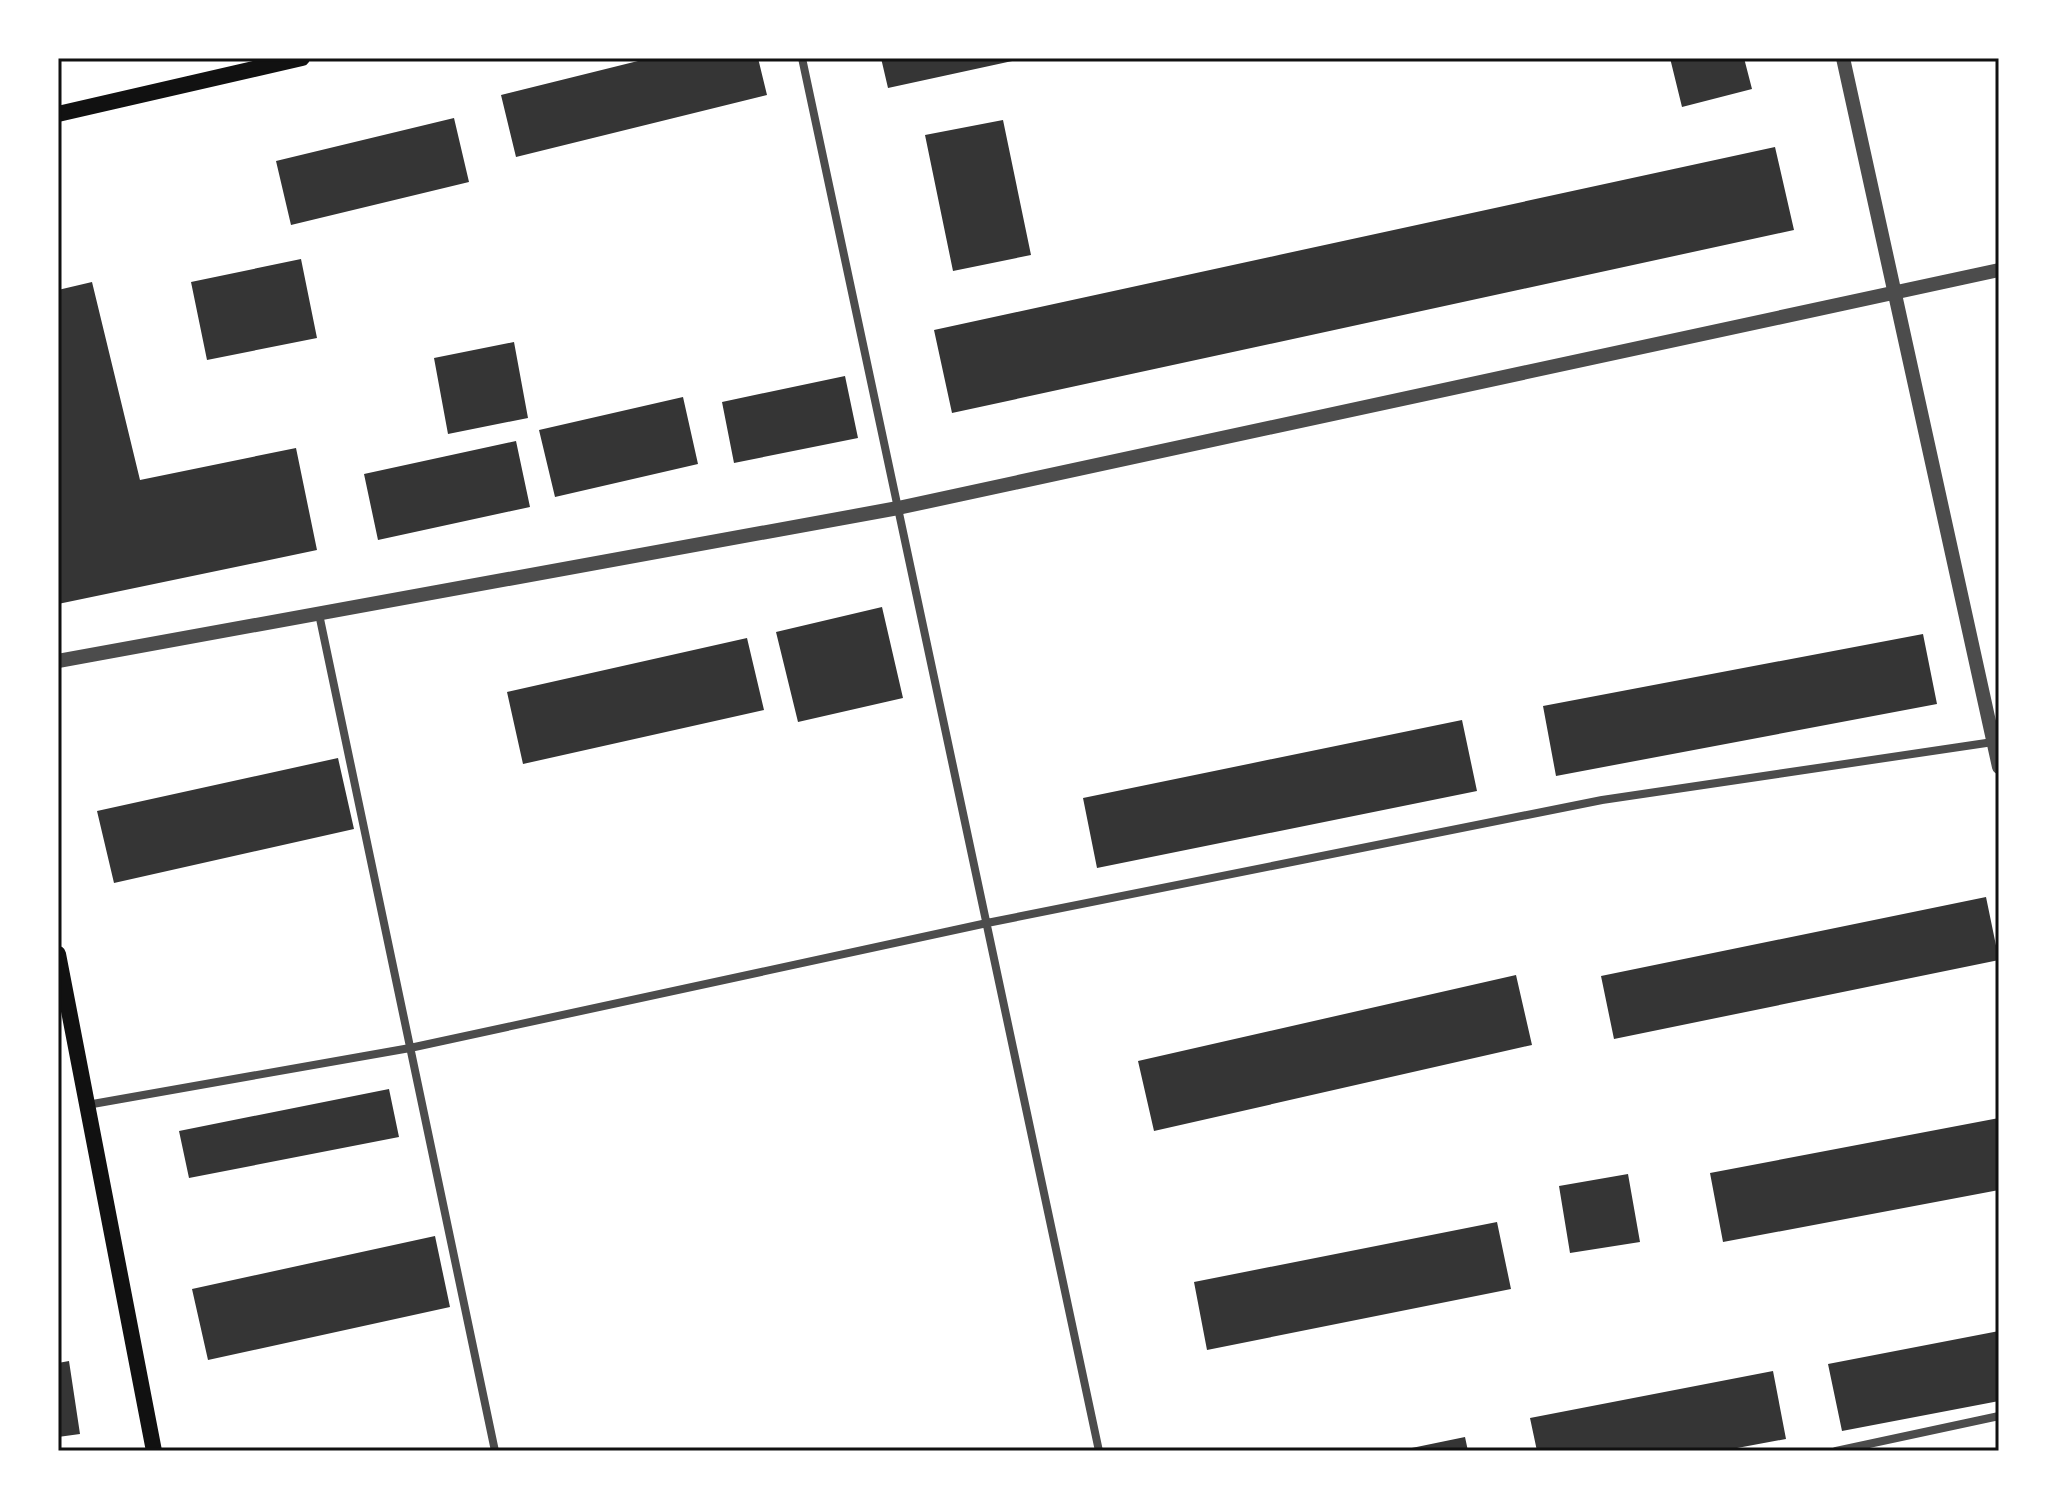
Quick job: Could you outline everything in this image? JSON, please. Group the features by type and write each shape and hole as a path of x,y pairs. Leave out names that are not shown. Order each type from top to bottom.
{"main road":[{"path":"58,114 302,58"},
{"path":"58,954 154,1451"}],"street":[{"path":"802,58 1099,1451"},
{"path":"1843,58 1999,767"},
{"path":"58,661 898,508 1999,270"},
{"path":"319,614 495,1451"},
{"path":"87,1105 410,1048 987,923 1602,800 1993,742"},
{"path":"1836,1451 1999,1416"}],"building":[{"path":"650,58 758,58 767,95 516,157 501,95"},
{"path":"881,58 1022,58 1022,59 888,88"},
{"path":"1670,58 1744,58 1752,89 1682,107"},
{"path":"454,118 469,182 291,225 276,161"},
{"path":"1003,120 1031,255 953,271 925,135"},
{"path":"1775,147 1794,230 952,413 934,330"},
{"path":"301,259 317,338 207,360 191,282"},
{"path":"92,282 140,480 296,448 317,550 58,604 58,290"},
{"path":"514,342 528,418 448,434 434,358"},
{"path":"845,376 858,438 734,463 722,402"},
{"path":"683,397 698,464 555,497 539,430"},
{"path":"516,441 530,507 378,540 364,474"},
{"path":"882,607 903,698 798,722 776,632"},
{"path":"1923,634 1937,704 1556,776 1543,706"},
{"path":"747,638 764,710 523,764 507,692"},
{"path":"1462,720 1477,791 1097,868 1083,798"},
{"path":"338,758 354,829 114,883 97,811"},
{"path":"1986,897 1999,960 1614,1039 1601,976"},
{"path":"1516,975 1532,1045 1154,1131 1138,1061"},
{"path":"389,1089 399,1137 189,1178 179,1131"},
{"path":"1999,1118 1999,1190 1723,1242 1710,1173"},
{"path":"1628,1174 1640,1242 1570,1253 1559,1186"},
{"path":"1497,1222 1511,1289 1207,1350 1194,1282"},
{"path":"435,1236 450,1307 208,1360 192,1289"},
{"path":"1999,1331 1999,1401 1842,1431 1828,1364"},
{"path":"69,1361 80,1434 58,1437 58,1363"},
{"path":"1773,1371 1786,1439 1721,1451 1537,1451 1530,1418"},
{"path":"1465,1437 1468,1451 1402,1451 1402,1450"}]}
